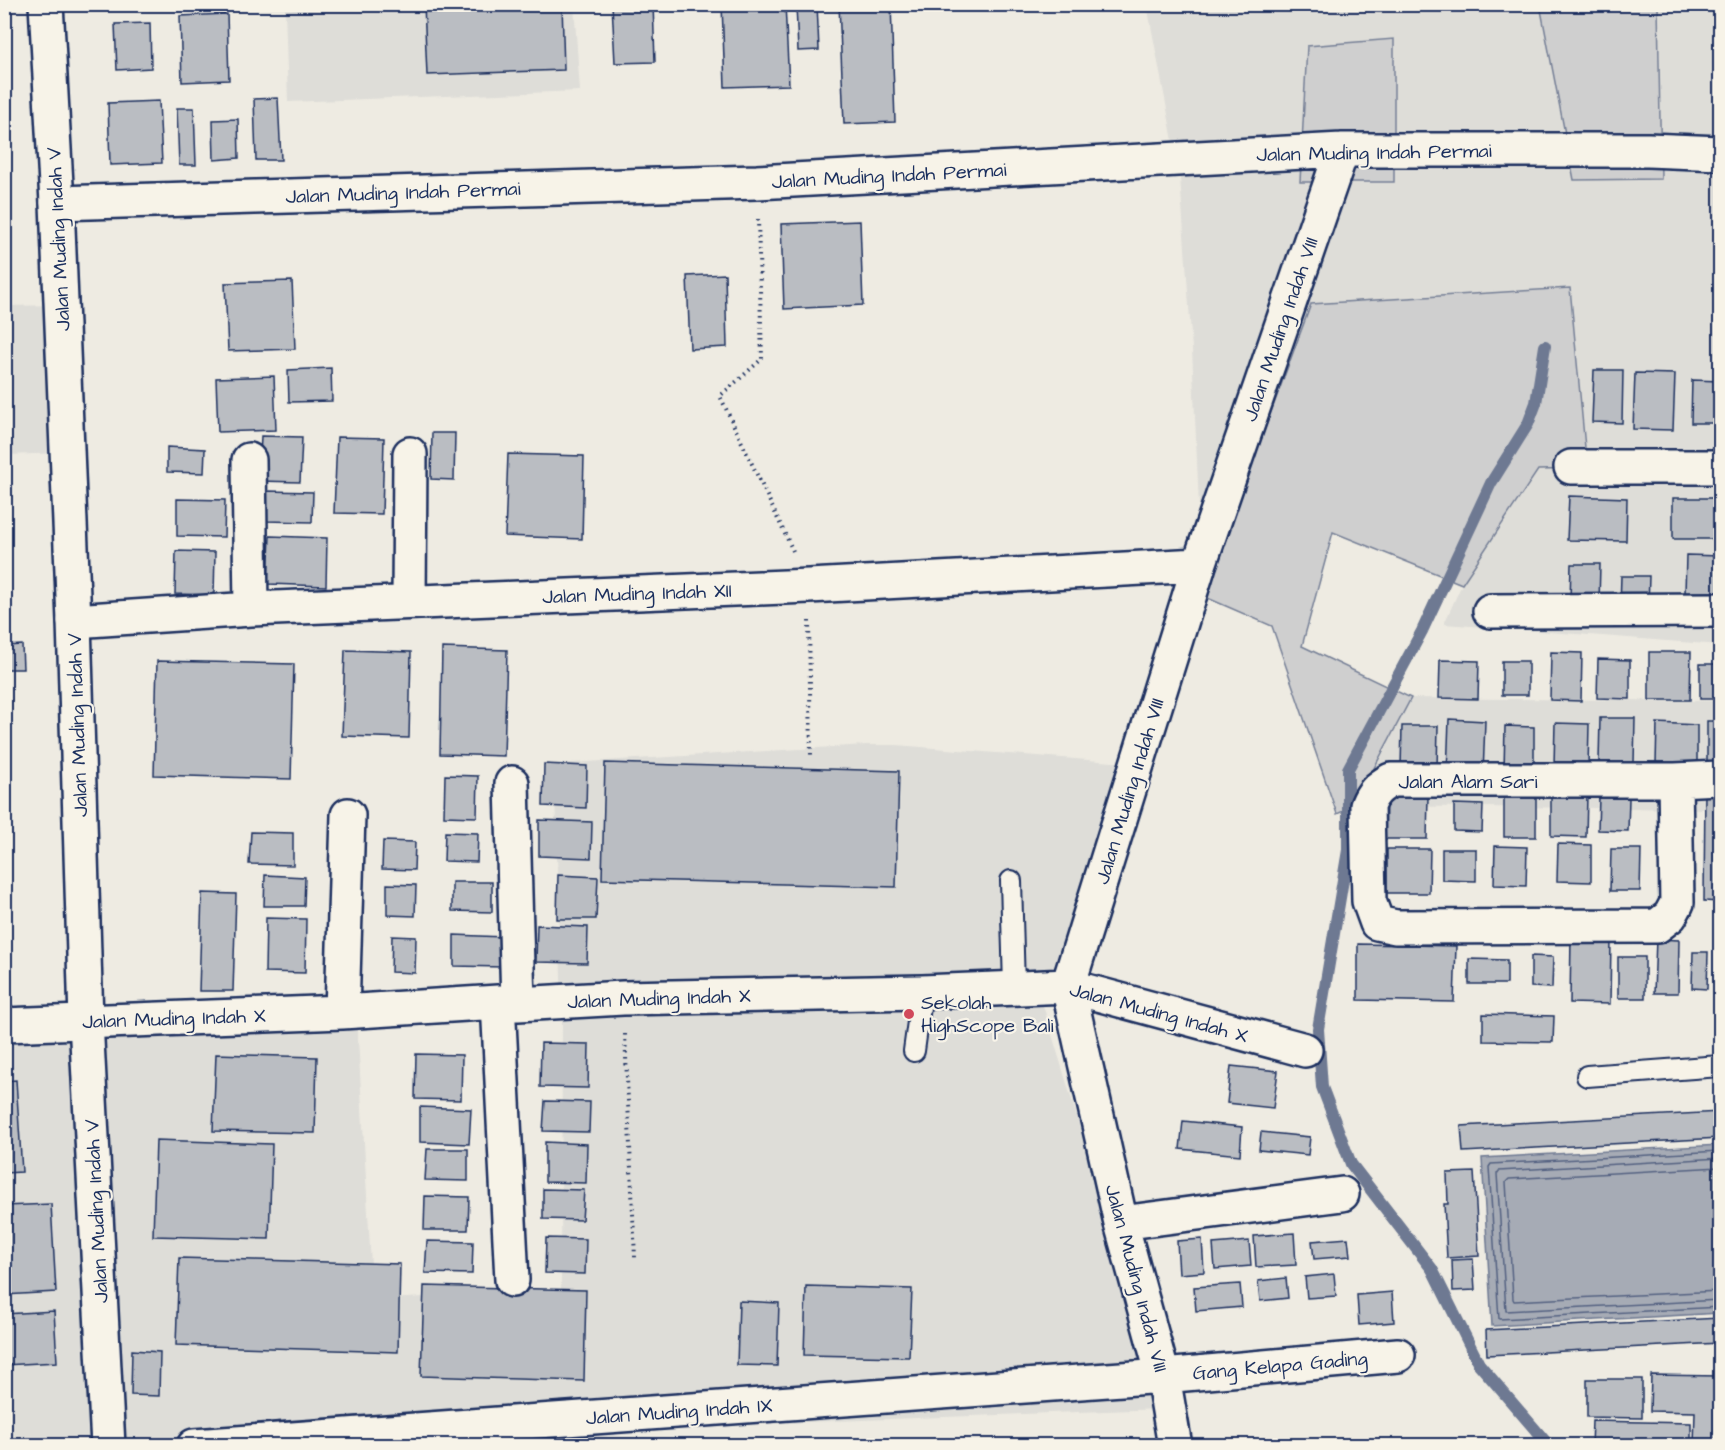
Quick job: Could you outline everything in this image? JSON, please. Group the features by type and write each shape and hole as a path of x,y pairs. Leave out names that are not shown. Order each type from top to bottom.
{"street":[{"name":"Jalan Muding Indah V","path":"46,4 57,203 74,621 86,1021 108,1446"},
{"name":"Jalan Muding Indah Permai","path":"57,203 757,182 1342,150 1648,150 1720,153"},
{"name":"Jalan Muding Indah VIII","path":"1175,1446 1163,1376 1121,1223 1068,986 1199,565 1342,150"},
{"path":"409,602 410,454"},
{"path":"249,460 250,609"},
{"path":"1571,466 1720,466"},
{"name":"Jalan Muding Indah XII","path":"74,621 250,609 809,586 1199,565"},
{"path":"1490,611 1720,610"},
{"name":"Jalan Alam Sari","path":"1675,780 1677,903 1670,916 1658,926 1396,927 1377,923 1369,901 1367,806 1372,794 1380,785 1391,780 1720,778"},
{"path":"512,783 508,1003 512,1280"},
{"path":"342,1012 348,815"},
{"name":"Jalan Muding Indah X","path":"4,1024 342,1012 623,998 922,992 1068,986 1305,1050"},
{"path":"1121,1223 1342,1194"},
{"name":"Gang Kelapa Gading","path":"1163,1376 1398,1355"},
{"name":"Jalan Muding Indah IX","path":"194,1446 1163,1376"}],"lane":[{"path":"1011,880 1014,987"},
{"path":"914,1051 922,992"},
{"path":"1587,1076 1720,1066"}],"path":[{"path":"757,182 762,359 720,396 809,586 811,756"},
{"path":"623,998 635,1258"}],"shaded area":[{"path":"574,5 580,91 288,102 285,9"},
{"path":"1147,5 1540,5 1574,180 1661,179 1658,5 1720,5 1720,645 1444,624 1462,584 1538,470 1570,289 1203,596 1192,349 1180,177","holes":["1307,46 1394,182 1300,182"]},
{"path":"1540,5 1658,5 1661,179 1574,180"},
{"path":"1394,39 1394,182 1300,182 1307,46"},
{"path":"1570,288 1587,469 1538,470 1462,584 1333,532 1302,646 1411,698 1354,806 1337,814 1272,626 1203,596 1311,304"},
{"path":"64,305 64,453 5,455 4,306"},
{"path":"1411,698 1720,701 1720,809 1354,806"},
{"path":"896,745 1138,764 1084,875 1042,1002 1107,1215 1161,1409 643,1428 427,1429 90,1442 90,1446 5,1445 4,1037 357,1021 373,1300 561,1289 562,1007 554,764"}],"water":[{"path":"1720,1145 1720,1313 1492,1326 1482,1158"}],"building":[{"path":"424,4 562,4 564,70 427,75"},
{"path":"612,4 653,4 655,62 615,63"},
{"path":"722,4 785,4 789,85 725,87"},
{"path":"796,4 817,4 819,50 798,51"},
{"path":"839,4 891,4 895,122 844,124"},
{"path":"227,14 229,80 182,82 180,16"},
{"path":"150,23 151,68 117,70 115,24"},
{"path":"278,98 281,160 256,160 254,99"},
{"path":"159,101 162,163 110,165 108,103"},
{"path":"177,108 194,108 196,165 179,165"},
{"path":"238,119 239,158 214,160 213,120"},
{"path":"860,221 863,305 784,309 781,224"},
{"path":"725,274 727,347 690,349 687,276"},
{"path":"292,281 295,349 228,351 225,283"},
{"path":"331,368 332,401 289,402 288,370"},
{"path":"1594,370 1623,370 1622,423 1592,422"},
{"path":"1635,373 1675,374 1673,430 1633,429"},
{"path":"274,376 276,430 218,432 216,378"},
{"path":"1692,380 1720,381 1720,423 1691,423"},
{"path":"432,433 455,433 454,480 431,479"},
{"path":"261,436 302,437 300,482 259,481"},
{"path":"337,437 384,438 382,514 334,513"},
{"path":"167,447 205,449 204,473 167,472"},
{"path":"508,454 584,456 582,539 505,536"},
{"path":"266,491 313,492 312,522 265,521"},
{"path":"1569,496 1627,498 1626,541 1567,540"},
{"path":"1673,498 1720,498 1720,539 1673,539"},
{"path":"177,499 225,500 224,537 177,536"},
{"path":"270,536 327,538 326,586 268,584"},
{"path":"176,551 215,552 214,595 175,594"},
{"path":"1686,555 1720,556 1720,594 1685,594"},
{"path":"1571,564 1600,564 1599,603 1570,602"},
{"path":"1621,576 1649,576 1648,607 1620,607"},
{"path":"22,645 23,669 4,669 4,646"},
{"path":"442,648 507,650 504,756 440,754"},
{"path":"345,650 411,652 409,738 342,736"},
{"path":"1551,652 1582,653 1581,701 1550,700"},
{"path":"1649,652 1691,652 1690,700 1649,700"},
{"path":"1598,659 1630,660 1630,699 1597,698"},
{"path":"1440,660 1479,661 1478,699 1439,698"},
{"path":"157,661 294,664 291,779 154,775"},
{"path":"1502,661 1528,661 1528,695 1502,695"},
{"path":"1700,664 1720,664 1720,699 1700,699"},
{"path":"1600,718 1635,718 1634,763 1599,762"},
{"path":"1449,719 1485,721 1483,775 1447,774"},
{"path":"1707,721 1720,721 1720,769 1707,769"},
{"path":"1555,723 1589,724 1588,767 1554,766"},
{"path":"1657,723 1697,725 1697,765 1656,764"},
{"path":"1402,726 1438,726 1437,768 1401,768"},
{"path":"1505,726 1534,727 1534,772 1504,771"},
{"path":"605,763 899,771 896,887 602,879"},
{"path":"544,764 587,766 586,808 543,806"},
{"path":"445,775 478,776 477,817 444,816"},
{"path":"1705,788 1720,788 1720,902 1704,901"},
{"path":"1551,794 1587,795 1586,837 1551,836"},
{"path":"1386,795 1428,796 1427,839 1385,839"},
{"path":"1504,797 1536,797 1536,837 1504,837"},
{"path":"1599,797 1629,798 1628,831 1598,830"},
{"path":"1454,804 1483,805 1482,832 1454,831"},
{"path":"539,820 592,822 591,858 539,856"},
{"path":"251,832 293,833 293,865 249,864"},
{"path":"445,832 478,833 477,862 444,861"},
{"path":"383,841 415,842 414,870 382,869"},
{"path":"1558,844 1591,845 1591,882 1557,881"},
{"path":"1495,846 1527,847 1526,886 1494,885"},
{"path":"1387,849 1430,849 1429,893 1387,893"},
{"path":"1442,849 1476,849 1476,881 1442,880"},
{"path":"1611,849 1641,849 1640,891 1610,891"},
{"path":"265,875 305,877 304,906 264,906"},
{"path":"558,875 598,877 596,919 557,919"},
{"path":"452,882 492,882 492,912 452,911"},
{"path":"387,884 416,885 415,916 387,915"},
{"path":"202,893 236,894 233,991 199,991"},
{"path":"266,918 306,919 305,973 265,972"},
{"path":"537,925 588,927 587,963 536,962"},
{"path":"454,935 504,937 504,967 454,966"},
{"path":"392,936 416,937 415,973 391,972"},
{"path":"1571,937 1611,938 1610,1004 1570,1003"},
{"path":"1656,939 1679,940 1678,993 1654,993"},
{"path":"1358,944 1456,946 1454,1002 1358,1000"},
{"path":"1693,952 1708,952 1707,989 1692,988"},
{"path":"1716,952 1720,952 1720,992 1715,991"},
{"path":"1531,956 1553,957 1552,988 1531,987"},
{"path":"1618,957 1645,957 1645,998 1618,998"},
{"path":"1469,959 1507,960 1507,984 1469,984"},
{"path":"1483,1014 1554,1016 1553,1042 1483,1041"},
{"path":"541,1043 589,1044 588,1088 540,1087"},
{"path":"216,1054 317,1057 315,1133 213,1131"},
{"path":"416,1054 462,1055 461,1100 415,1099"},
{"path":"1231,1066 1278,1071 1273,1108 1227,1103"},
{"path":"16,1080 22,1172 4,1173 4,1081"},
{"path":"545,1101 590,1102 589,1132 543,1131"},
{"path":"420,1107 471,1109 469,1144 420,1142"},
{"path":"1720,1112 1720,1138 1463,1152 1461,1126"},
{"path":"1183,1121 1242,1127 1240,1155 1180,1149"},
{"path":"1261,1132 1310,1137 1308,1155 1259,1150"},
{"path":"156,1140 272,1144 269,1239 153,1236"},
{"path":"545,1142 587,1144 586,1183 545,1182"},
{"path":"427,1149 468,1149 468,1181 425,1180"},
{"path":"1474,1172 1479,1256 1447,1258 1444,1204 1448,1204 1447,1173"},
{"path":"543,1189 584,1190 582,1220 543,1219"},
{"path":"425,1196 469,1197 468,1230 424,1230"},
{"path":"51,1204 56,1292 4,1295 4,1206"},
{"path":"1294,1233 1296,1265 1256,1267 1254,1236"},
{"path":"546,1238 586,1239 585,1274 545,1273"},
{"path":"1348,1238 1350,1256 1314,1259 1312,1241"},
{"path":"1202,1239 1204,1272 1179,1274 1177,1241"},
{"path":"427,1241 473,1242 472,1274 425,1273"},
{"path":"1249,1241 1251,1266 1215,1269 1213,1244"},
{"path":"179,1258 400,1264 398,1352 176,1345"},
{"path":"1473,1259 1475,1290 1453,1291 1452,1260"},
{"path":"1334,1274 1336,1296 1307,1298 1305,1277"},
{"path":"1286,1278 1288,1298 1260,1301 1258,1281"},
{"path":"1240,1284 1242,1307 1196,1311 1194,1287"},
{"path":"424,1286 586,1290 584,1381 421,1376"},
{"path":"806,1286 912,1289 909,1357 804,1355"},
{"path":"1392,1292 1394,1322 1359,1325 1357,1295"},
{"path":"739,1301 779,1303 777,1366 737,1365"},
{"path":"54,1311 57,1362 4,1365 4,1314"},
{"path":"1720,1318 1720,1343 1487,1355 1486,1330"},
{"path":"132,1350 160,1352 159,1396 131,1395"},
{"path":"1651,1375 1720,1376 1720,1446 1694,1446 1695,1412 1650,1411"},
{"path":"1587,1379 1642,1379 1642,1418 1587,1417"},
{"path":"1592,1421 1691,1423 1691,1446 1591,1446"}],"waterway":[{"path":"1545,346 1536,403 1528,424 1491,483 1422,631 1348,769 1348,850 1318,1029 1322,1087 1351,1164 1432,1269 1479,1364 1545,1441 1545,1446"}],"place":[{"name":"Sekolah HighScope Bali","path":"909,1014"}]}
